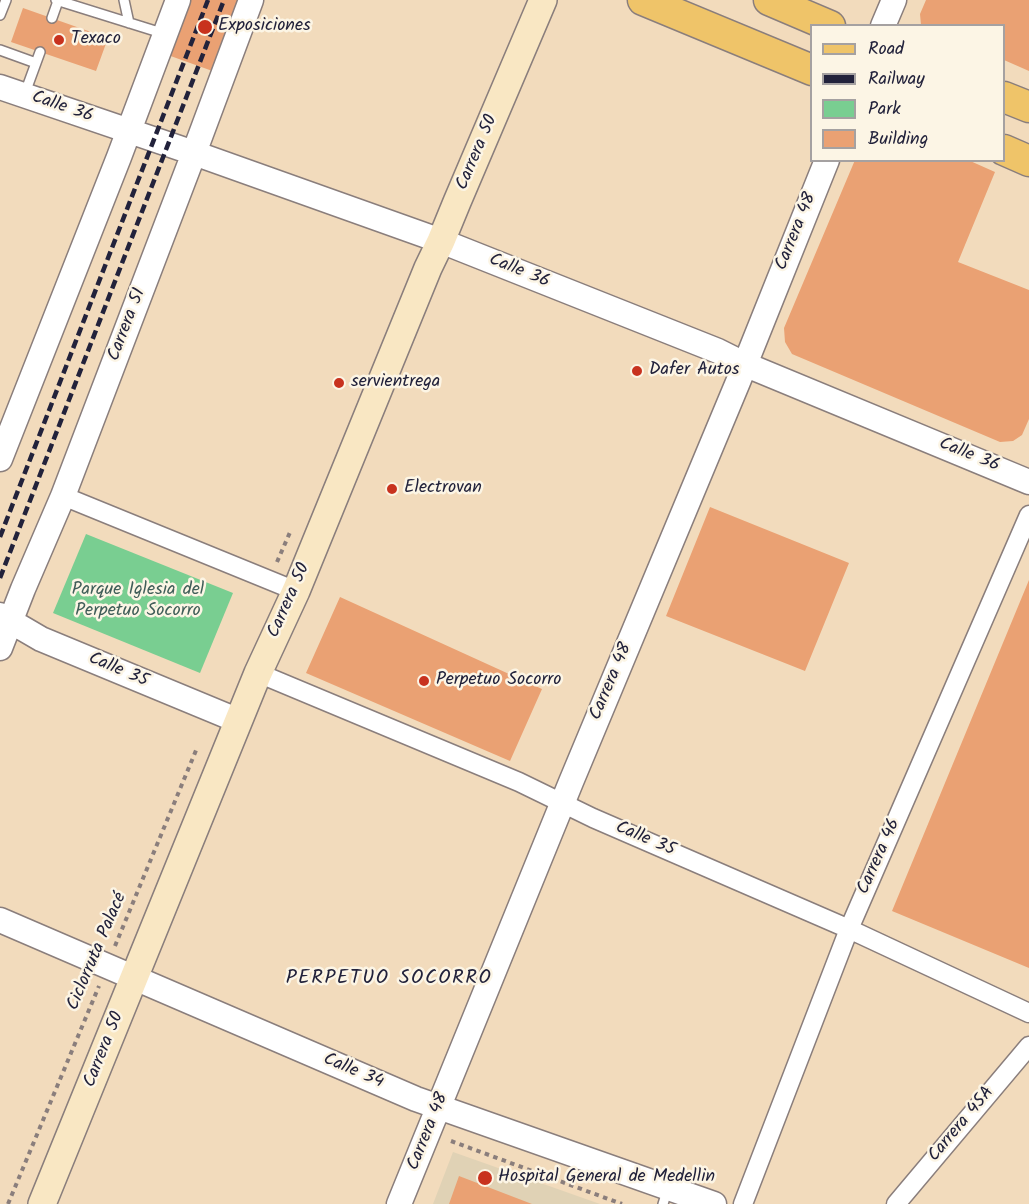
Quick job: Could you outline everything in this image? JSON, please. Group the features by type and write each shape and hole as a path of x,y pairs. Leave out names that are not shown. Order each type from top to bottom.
{"main road":[{"name":"Carrera 50","path":"42,1204 238,721 296,591 428,268 543,0"},
{"path":"643,0 810,69"},
{"path":"769,0 825,24"},
{"path":"1005,97 1029,107"},
{"path":"1005,150 1029,161"}],"street":[{"path":"0,459 178,0"},
{"name":"Carrera 51","path":"0,648 5,618 23,588 63,496 251,0"},
{"path":"884,24 894,0"},
{"name":"Calle 36","path":"0,87 129,130 441,242 718,351 744,364 1029,482"},
{"name":"Carrera 48","path":"399,1204 826,162"},
{"path":"63,496 296,591"},
{"name":"Carrera 46","path":"743,1204 849,929 1029,515"},
{"name":"Calle 35","path":"5,618 41,639 238,721"},
{"name":"Calle 35","path":"258,673 519,782 562,804 849,929 1029,1013"},
{"name":"Calle 34","path":"0,920 416,1099 666,1196 714,1204"},
{"name":"Carrera 45A","path":"896,1204 1029,1046"}],"lane":[{"path":"0,15 6,0"},
{"path":"52,18 57,0 165,34"},
{"path":"124,0 129,23"},
{"path":"0,50 36,63"},
{"path":"24,95 40,52"}],"path":[{"name":"Ciclorruta Palacé","path":"8,1204 213,710"},
{"path":"429,1133 622,1204"}],"shaded area":[{"name":"Hospital General de Medellin","path":"453,1152 600,1204 433,1204"}],"green space":[{"name":"Parque Iglesia del Perpetuo Socorro","path":"86,534 233,593 200,673 53,613"}],"building":[{"name":"Exposiciones","path":"186,0 245,0 218,73 165,54"},
{"path":"926,0 1029,0 1029,71 1005,60 1005,24 921,24 920,14"},
{"name":"Texaco","path":"23,8 108,38 96,71 11,42"},
{"path":"854,162 972,162 995,172 958,262 1029,290 1029,419 1022,435 1013,441 1000,442 792,354 785,342 784,328"},
{"path":"710,507 849,563 805,671 666,616"},
{"path":"1029,580 1029,968 892,911"},
{"name":"Perpetuo Socorro","path":"340,597 542,689 510,761 306,673"},
{"path":"459,1176 532,1204 449,1204"}],"railway":[{"path":"0,537 208,0"},
{"path":"0,578 224,0"}],"place":[{"name":"Exposiciones","path":"205,27"},
{"name":"Texaco","path":"59,40"},
{"name":"Dafer Autos","path":"637,371"},
{"name":"servientrega","path":"339,383"},
{"name":"Electrovan","path":"392,489"},
{"name":"Perpetuo Socorro","path":"424,681"},
{"name":"Hospital General de Medellin","path":"485,1178"}],"district":[{"name":"PERPETUO SOCORRO","path":"389,980"}]}
